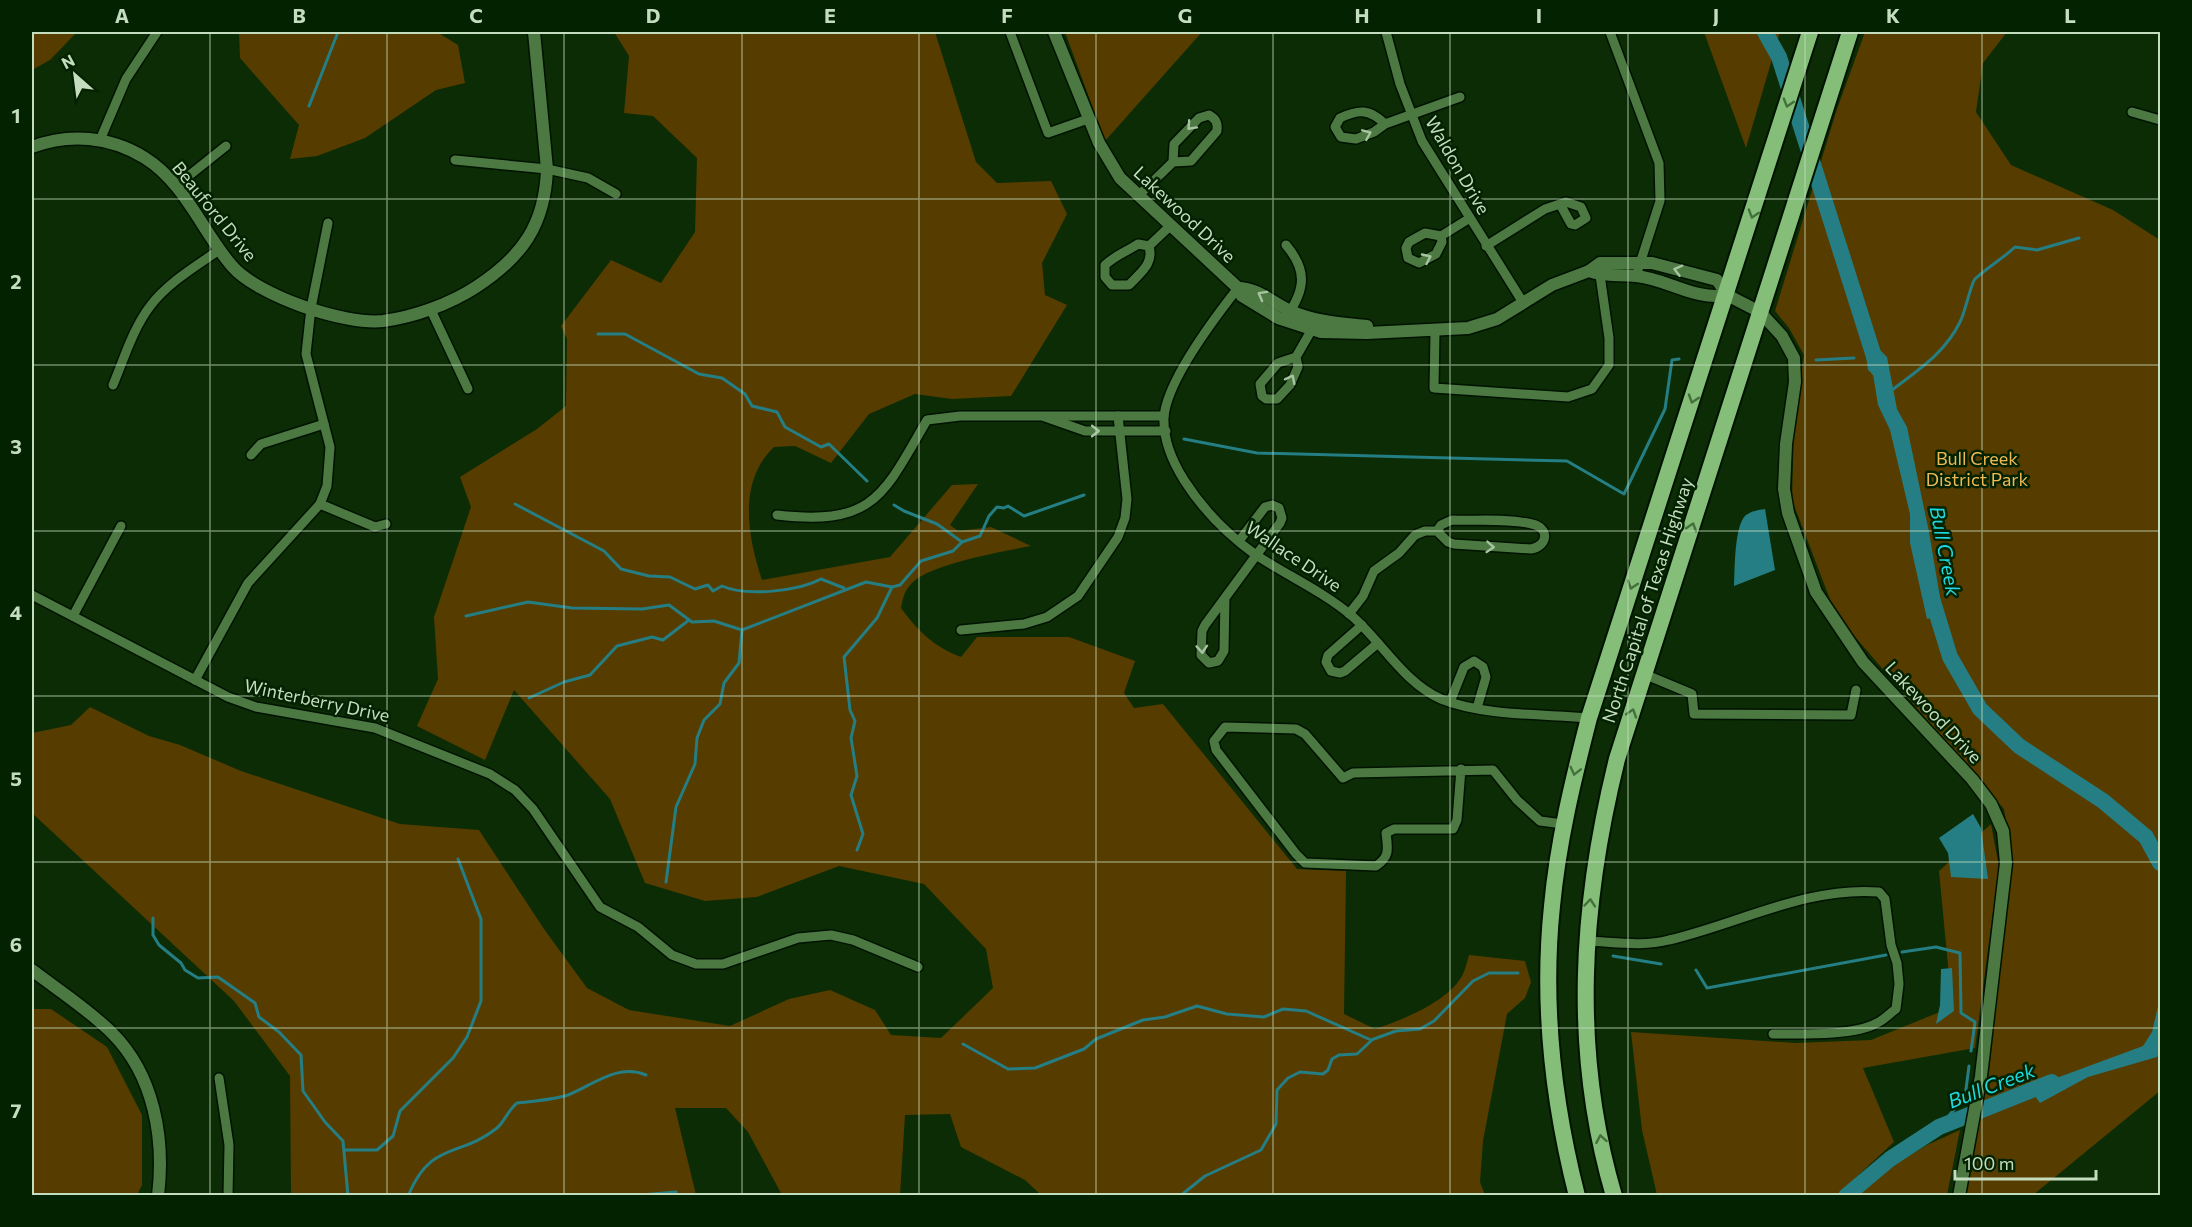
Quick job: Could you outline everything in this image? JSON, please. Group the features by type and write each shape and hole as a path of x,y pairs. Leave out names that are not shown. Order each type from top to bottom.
{"highway":[{"name":"North Capital of Texas Highway","path":"1614,1196 1591,1080 1586,1008 1587,941 1594,860 1617,759 1850,32"},
{"name":"North Capital of Texas Highway","path":"1577,1196 1565,1145 1554,1076 1549,995 1552,906 1563,824 1589,718 1727,295 1807,40"}],"street":[{"path":"100,140 126,79 157,32"},
{"name":"Beauford Drive","path":"32,147 59,138 81,137 100,140 145,158 176,186 219,250 234,268 260,289 310,308 355,320 380,321 402,318 473,289 500,271 524,247 539,218 546,187 547,169 534,32"},
{"path":"1010,32 1048,133 1088,119"},
{"name":"Lakewood Drive","path":"1054,32 1106,158 1138,196 1256,307 1314,325 1321,332 1435,332 1468,328 1487,322 1524,304 1552,285 1594,273 1636,276 1710,298 1727,295"},
{"name":"Waldon Drive","path":"1386,32 1410,115 1430,157 1524,304"},
{"path":"1610,32 1659,163 1660,201 1636,276"},
{"path":"1385,124 1369,111 1361,111 1340,118 1335,127 1341,137 1348,140 1374,132 1385,124 1460,98"},
{"path":"2132,112 2160,120"},
{"path":"1138,196 1173,162 1191,161 1217,131 1213,117 1209,115 1199,118 1174,144 1173,162"},
{"path":"176,186 226,147"},
{"path":"455,160 547,169 588,178 616,194"},
{"path":"1486,246 1545,209 1560,204"},
{"path":"1441,236 1470,218"},
{"path":"195,680 248,583 320,504 327,486 330,466 324,424 306,354 310,308 328,223"},
{"path":"1149,246 1170,226"},
{"path":"1138,244 1149,246 1152,257 1149,263 1129,285 1116,286 1106,280 1105,265 1117,254 1124,253 1138,244"},
{"path":"1286,245 1299,260 1302,275 1299,294 1287,316"},
{"path":"113,385 140,322 150,305 168,286 219,250"},
{"name":"Lakewood Drive","path":"1594,273 1600,263 1639,261 1717,280 1727,295 1760,312 1782,336 1794,358 1795,382 1786,444 1784,489 1788,513 1816,592 1863,662 1974,782 1991,804 2002,831 2006,862 1981,1076 1959,1196"},
{"path":"1435,332 1434,388 1568,397 1593,389 1609,365 1609,338 1594,273"},
{"name":"Wallace Drive","path":"1238,288 1205,332 1171,395 1164,416 1168,448 1190,489 1203,507 1257,555 1307,584 1349,614 1419,685 1450,702 1476,708 1589,718"},
{"path":"430,308 468,389"},
{"path":"1296,357 1278,363 1260,384 1262,396 1272,400 1280,397 1290,385 1298,367 1296,357 1314,325"},
{"path":"1040,415 1085,431 1166,431"},
{"path":"777,515 812,519 839,516 856,511 875,499 889,485 927,420 960,416 1164,416"},
{"path":"960,630 1024,624 1047,617 1078,596 1118,537 1125,518 1127,499 1118,416"},
{"path":"251,455 261,444 324,424"},
{"path":"320,504 375,527 386,524"},
{"path":"1225,598 1224,651 1218,661 1209,663 1201,655 1202,631 1225,598 1280,523 1282,518 1279,508 1272,505 1264,507 1239,541"},
{"path":"1349,614 1363,596 1374,571 1399,553 1414,535 1425,531 1437,531 1447,522 1463,520 1530,523 1543,529 1546,535 1544,543 1539,548 1531,549 1454,544 1448,542 1437,531"},
{"path":"73,616 121,526"},
{"name":"Winterberry Drive","path":"32,595 228,698 256,707 375,728 400,736 490,774 515,790 533,808 600,907 638,927 672,955 696,964 723,964 798,938 831,935 853,940 918,967"},
{"path":"1362,625 1328,655 1326,662 1331,670 1340,673 1346,671 1378,643"},
{"path":"1450,702 1464,667 1474,661 1483,667 1486,677 1476,708"},
{"path":"1644,674 1692,694 1694,714 1851,715 1857,690"},
{"path":"1461,769 1457,820 1453,829 1394,829 1386,833 1388,851 1385,861 1376,866 1305,862 1296,854 1216,750 1214,741 1225,727 1296,729 1305,734 1343,778 1353,773 1461,769 1493,770 1517,800 1540,821 1563,824"},
{"path":"1587,941 1647,944 1670,940 1727,921 1818,897 1865,891 1879,892 1885,899 1891,945 1897,963 1899,984 1896,1009 1876,1024 1849,1030 1810,1035 1773,1034"},
{"path":"32,970 100,1022 125,1048 153,1105 161,1155 161,1195"},
{"path":"219,1078 229,1145 228,1196"}],"green space":[{"path":"32,32 77,32 50,60 32,70"},
{"path":"239,32 437,32 458,45 465,83 436,90 365,138 317,156 290,159 299,125 240,58"},
{"path":"614,32 935,32 976,162 997,183 1051,181 1067,214 1042,263 1045,295 1067,305 1011,396 952,399 915,394 869,414 831,463 795,446 774,447 762,461 750,493 750,528 762,580 890,557 952,485 978,484 950,525 958,531 991,527 1031,546 968,559 921,576 907,589 901,608 927,637 961,657 977,637 1069,637 1135,661 1124,693 1134,708 1163,704 1297,869 1346,871 1344,1014 1375,1029 1411,1015 1448,993 1463,974 1469,955 1525,961 1531,982 1525,998 1507,1014 1483,1141 1480,1182 1485,1195 1041,1195 1025,1180 961,1147 950,1114 905,1115 900,1195 782,1195 748,1132 726,1108 675,1108 696,1195 291,1195 290,1076 234,1001 32,813 32,733 71,725 90,707 149,736 180,745 241,771 400,824 479,830 544,929 587,988 629,1010 730,1026 789,999 830,990 875,1010 891,1035 941,1038 993,988 986,949 924,884 839,866 757,897 705,901 645,883 610,799 514,690 485,760 417,726 438,679 434,617 471,507 460,477 537,429 566,406 567,339 561,326 611,260 661,283 695,232 697,158 653,116 624,113 629,56"},
{"path":"1065,32 1202,32 1105,141"},
{"path":"1704,32 1780,32 1746,148"},
{"name":"Bull Creek District Park","path":"1865,32 2007,32 1983,63 1976,112 2011,165 2113,210 2160,240 2160,1091 2033,1195 1966,1195 1989,1072 2011,853 2004,809 1836,615 1792,500 1794,422 1804,355 1789,328 1775,311 1837,109"},
{"path":"1991,824 1999,867 1975,1048 1863,1068 1894,1142 1837,1195 1657,1195 1642,1130 1631,1032 1796,1043 1871,1040 1952,1007 1939,871"},
{"path":"32,1009 51,1009 107,1047 142,1115 142,1185 137,1195 32,1195"},
{"path":"1960,1130 1947,1195 1850,1195 1852,1190 1927,1145"}],"water":[{"path":"1877,347 1887,357 1897,409 1907,427 1929,532 1943,615 1927,619 1910,543 1910,514 1890,430 1878,405 1873,374 1868,370 1865,349"},
{"path":"1765,509 1775,570 1734,586 1736,548 1742,520 1746,515"},
{"path":"1973,814 1981,828 1988,879 1951,877 1948,853 1939,838"},
{"path":"1952,968 1954,1011 1936,1024 1940,1005 1941,969"},
{"path":"2160,998 2160,1050 2157,1057 2088,1077 2040,1103 2029,1088 2143,1046 2152,1032"}],"waterway":[{"path":"309,106 338,32"},
{"name":"Bull Creek","path":"1765,32 1779,57 1878,369"},
{"path":"1892,390 1921,368 1947,343 1960,322 1975,279 2015,247 2037,250 2079,238"},
{"path":"598,334 625,334 699,374 722,378 745,394 752,406 777,412 785,427 821,447 829,444 867,481"},
{"path":"1816,360 1854,358"},
{"path":"1184,439 1257,453 1567,461 1624,494 1665,409 1672,360 1679,359"},
{"path":"466,616 528,602 572,608 642,609 669,605 692,622 714,621 742,630 866,582 892,587 900,585 921,561 953,551 962,542 980,536 989,516 997,507 1008,506 1024,516 1084,495"},
{"path":"515,504 604,551 621,569 649,576 670,577 695,589 708,585 713,591 722,586 745,591 772,591 799,587 821,579 844,588"},
{"path":"894,505 937,524 962,542"},
{"path":"857,850 863,834 851,795 857,776 851,738 855,721 850,710 844,657 877,618 892,587"},
{"name":"Bull Creek","path":"1931,595 1950,657 1980,709 2019,746 2103,801 2146,837 2160,863"},
{"path":"529,698 564,682 590,675 617,646 652,637 663,640 689,620"},
{"path":"666,882 676,807 695,764 697,738 704,720 720,704 724,683 739,663 742,630"},
{"path":"345,1150 377,1150 393,1136 400,1111 453,1058 467,1037 481,1001 481,919 458,859"},
{"path":"153,918 153,935 159,945 181,963 185,970 198,978 218,977 255,1003 259,1017 279,1032 301,1055 303,1091 325,1122 343,1141 348,1196"},
{"path":"1902,952 1936,947 1960,953 1961,1013 1975,1022 1971,1051"},
{"path":"1696,970 1707,988 1886,955"},
{"path":"1613,956 1661,964"},
{"path":"963,1044 1008,1069 1035,1068 1084,1049 1096,1039 1143,1020 1165,1017 1197,1006 1227,1014 1264,1017 1283,1009 1306,1011 1371,1040 1396,1031 1420,1029 1434,1021 1473,981 1489,973 1518,973"},
{"path":"1180,1196 1205,1176 1261,1150 1276,1124 1277,1090 1288,1078 1300,1072 1323,1074 1328,1070 1332,1059 1339,1055 1357,1054 1371,1041"},
{"path":"1939,1127 1965,1097 1969,1066"},
{"path":"408,1196 426,1166 447,1152 471,1143 497,1128 517,1103 568,1095 616,1073 636,1072 646,1075"},
{"name":"Bull Creek","path":"1846,1196 1890,1159 1939,1127 2052,1082"},
{"path":"629,1196 676,1192"}]}
